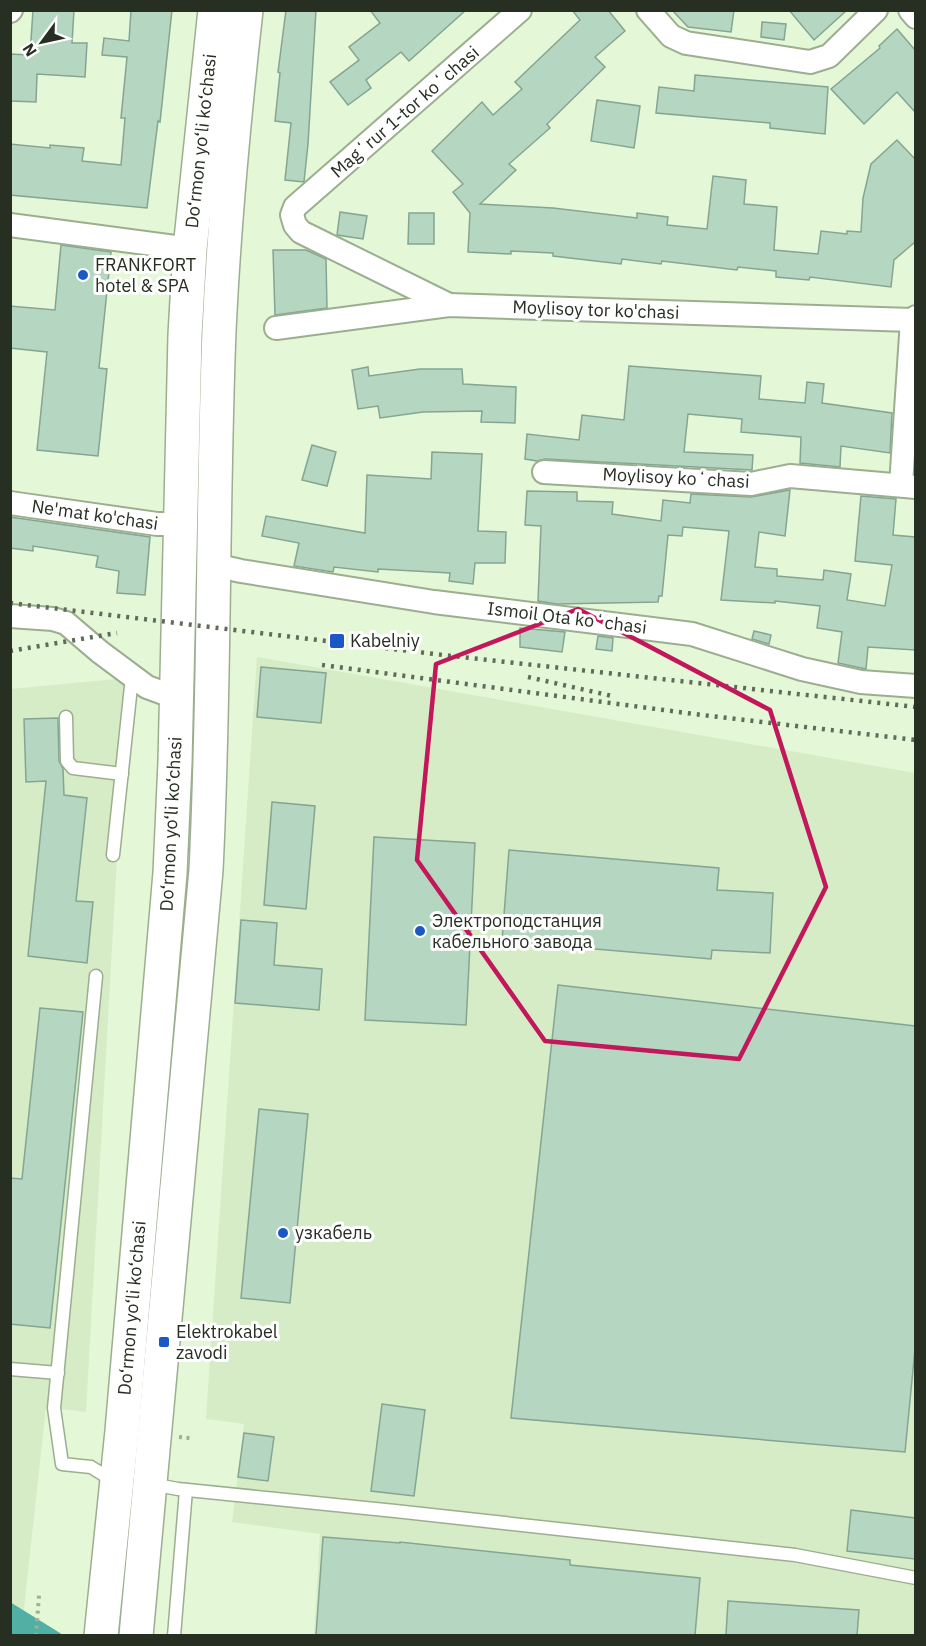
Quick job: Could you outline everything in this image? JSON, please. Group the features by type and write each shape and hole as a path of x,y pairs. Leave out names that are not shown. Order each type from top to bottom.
{"main road":[{"name":"Do‘rmon yo‘li ko‘chasi","path":"100,1635 116,1482 170,873 177,698 183,382 190,249 215,10"},
{"name":"Do‘rmon yo‘li ko‘chasi","path":"136,1635 152,1484 206,870 212,755 219,333 224,244 246,10"},
{"path":"116,1482 152,1484"}],"street":[{"name":"Magʻrur 1-tor koʻchasi","path":"449,305 302,232 295,225 292,215 296,207 520,10"},
{"path":"648,10 670,36 686,43 810,62 829,56 876,10"},
{"path":"910,10 915,17"},
{"path":"10,225 190,249"},
{"name":"Moylisoy tor ko'chasi","path":"276,328 449,305 914,318"},
{"path":"908,486 914,318"},
{"name":"Moylisoy koʻchasi","path":"544,471 751,484 790,476 908,486"},
{"name":"Ne'mat ko'chasi","path":"10,503 157,524 180,524"},
{"name":"Ismoil Ota koʻchasi","path":"214,565 434,602 692,634 802,669 861,682 915,686"},
{"path":"10,616 66,622 132,677 147,687 177,698"}],"lane":[{"path":"113,855 132,677"},
{"path":"66,717 67,760 73,768 122,774"},
{"path":"96,976 54,1408 62,1464 91,1467 116,1482"},
{"path":"10,1369 58,1373"},
{"path":"152,1484 186,1490 795,1555 915,1578"},
{"path":"174,1635 186,1490"}],"path":[{"path":"178,1437 190,1438"},
{"path":"36,1635 39,1595"}],"highlighted area":[{"path":"578,609 770,710 826,887 739,1059 545,1041 417,860 436,664"}],"shaded area":[{"path":"257,657 915,773 915,1635 314,1635 320,1534 232,1522 244,1424 206,1419"},
{"path":"127,678 86,1412 46,1407 21,1635 11,1636 11,689"}],"water":[{"path":"10,1602 60,1633 62,1635 11,1635"}],"building":[{"path":"33,10 74,10 72,43 87,43 85,77 37,74 36,102 10,101 10,54 30,55"},
{"path":"131,10 172,10 160,122 158,121 147,208 10,195 10,144 50,148 50,145 84,148 82,161 121,165 125,118 121,118 127,57 102,55 104,38 129,41"},
{"path":"286,10 316,10 304,182 285,180 291,123 275,121 280,73 278,72"},
{"path":"370,10 466,10 409,61 401,52 366,80 371,88 348,105 330,82 359,60 349,47 380,23"},
{"path":"572,10 608,10 625,31 595,57 605,67 547,124 550,128 509,164 516,170 480,204 553,208 637,218 637,213 668,217 667,225 707,229 713,176 746,180 744,204 777,207 774,250 818,254 821,231 847,234 847,231 861,232 863,198 871,164 897,140 915,159 915,242 894,260 891,287 810,277 809,280 776,277 776,271 738,267 737,270 662,261 661,264 622,259 621,264 553,256 553,253 468,252 470,213 453,192 463,184 432,151 482,102 493,115 522,89 515,82 580,20"},
{"path":"672,10 734,10 731,32 688,27"},
{"path":"789,10 847,10 814,40"},
{"path":"762,22 786,24 784,40 761,37"},
{"path":"897,29 915,50 915,112 897,92 864,124 831,89 880,48 879,46"},
{"path":"695,75 828,87 825,134 770,128 770,123 656,113 659,87 694,91"},
{"path":"597,100 640,106 634,148 591,141"},
{"path":"340,212 367,216 363,239 337,235"},
{"path":"409,213 434,213 434,244 408,244"},
{"path":"61,245 111,252 99,368 107,369 98,456 37,450 47,352 10,348 10,306 55,310"},
{"path":"273,250 306,250 326,259 327,308 275,315"},
{"path":"629,366 761,376 759,399 805,403 807,382 824,384 822,403 892,413 890,453 841,446 840,467 800,463 801,437 741,432 742,419 688,414 684,452 753,455 752,470 525,459 527,434 579,440 582,415 624,420"},
{"path":"368,367 369,376 420,369 462,369 463,384 516,387 515,423 481,422 482,411 423,412 380,418 378,406 358,409 352,370"},
{"path":"312,445 336,452 327,486 302,480"},
{"path":"432,452 482,454 478,531 506,532 505,563 475,563 473,584 449,581 450,573 378,569 378,572 334,567 333,572 294,566 299,543 262,536 266,516 365,533 367,475 431,479"},
{"path":"790,490 785,536 759,532 755,567 777,569 777,576 823,580 824,570 851,574 847,600 885,606 892,565 855,561 861,496 896,499 893,535 915,537 915,650 868,647 866,669 838,663 842,632 817,628 820,606 775,601 775,603 721,600 729,531 683,527 682,536 668,535 662,596 659,596 658,602 557,604 538,601 541,526 525,525 527,491 577,492 577,501 613,502 612,514 661,521 663,500 690,503 691,494 751,497"},
{"path":"10,517 150,537 145,595 117,593 119,571 96,567 98,556 33,546 33,551 10,548"},
{"path":"520,628 565,632 562,652 520,647"},
{"path":"754,631 771,635 769,644 752,639"},
{"path":"598,636 613,638 612,651 596,649"},
{"path":"261,667 326,673 321,723 257,717"},
{"path":"58,718 59,761 63,769 64,795 87,798 76,901 93,902 87,963 28,956 46,781 26,782 24,719"},
{"path":"272,802 315,806 306,909 264,905"},
{"name":"Электроподстанция кабельного завода","path":"374,837 475,843 466,1025 365,1020"},
{"path":"509,850 719,868 717,890 773,893 770,953 712,950 711,959 502,941"},
{"path":"241,920 277,923 274,965 322,969 319,1010 235,1003"},
{"path":"558,985 915,1026 915,1349 905,1452 511,1418"},
{"path":"40,1008 83,1012 50,1328 10,1324 10,1178 22,1179"},
{"path":"259,1109 308,1114 290,1303 241,1298"},
{"path":"382,1404 425,1410 414,1496 371,1491"},
{"path":"244,1433 274,1437 268,1481 238,1477"},
{"path":"851,1510 915,1518 915,1559 847,1551"},
{"path":"323,1537 400,1542 570,1560 570,1565 700,1578 695,1635 316,1635"},
{"path":"728,1601 859,1610 857,1635 726,1635"}],"railway":[{"path":"10,603 443,655 916,707"},
{"path":"10,651 117,633"},
{"path":"322,665 694,714 916,740"},
{"path":"528,677 612,696"}],"place":[{"name":"FRANKFORT hotel & SPA","path":"83,275"},
{"name":"Kabelniy","path":"337,641"},
{"name":"Электроподстанция кабельного завода","path":"420,931"},
{"name":"узкабель","path":"283,1233"},
{"name":"Elektrokabel zavodi","path":"164,1342"}]}
